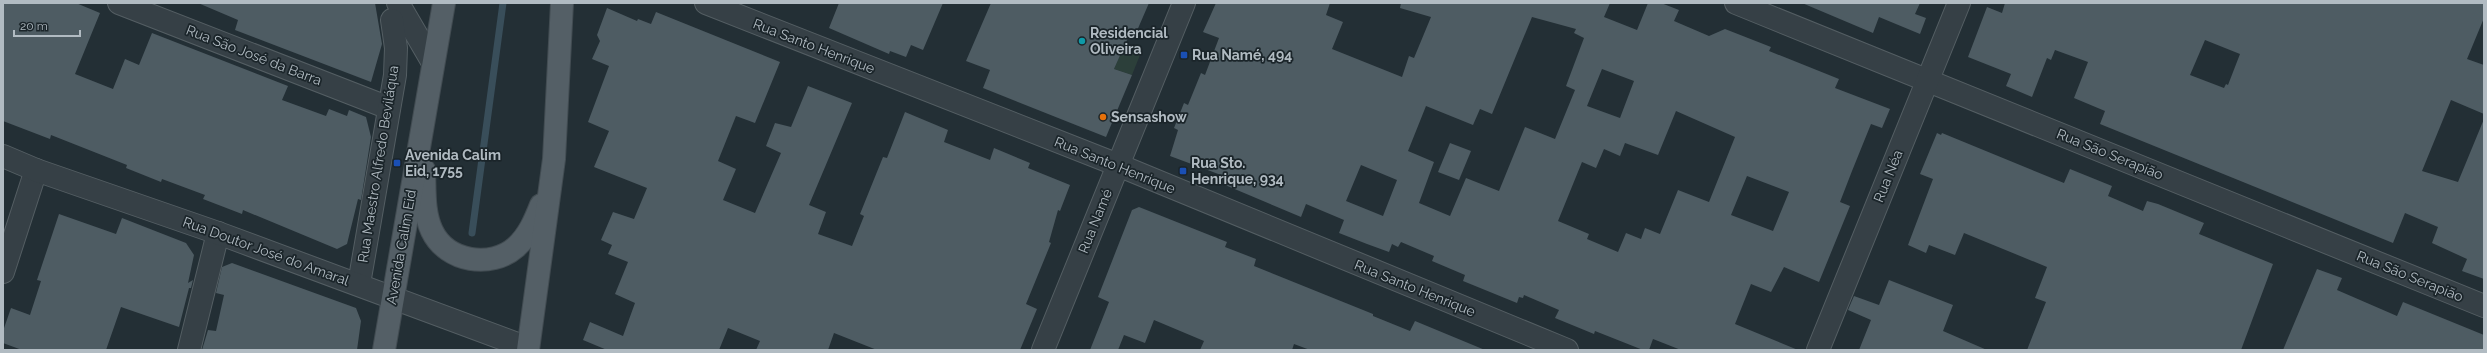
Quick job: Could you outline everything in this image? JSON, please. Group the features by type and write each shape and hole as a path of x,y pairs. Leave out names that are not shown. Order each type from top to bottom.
{"main road":[{"name":"Avenida Calim Eid","path":"384,350 444,3"},
{"path":"530,349 554,159 562,3"},
{"path":"423,119 425,204 428,220 435,236 446,248 468,259 485,260 501,256 522,240 537,215 554,159"}],"street":[{"name":"Rua São José da Barra","path":"119,3 389,108"},
{"name":"Rua Santo Henrique","path":"706,3 1118,165 1567,350"},
{"name":"Rua Namé","path":"1043,350 1184,3"},
{"name":"Rua São Serapião","path":"1736,3 2484,306"},
{"name":"Rua Néa","path":"1818,350 1959,3"},
{"name":"Rua Maestro Alfredo Beviláqua","path":"359,284 395,75 395,11"},
{"name":"Rua Maestro Alfredo Beviláqua","path":"395,11 433,63"},
{"name":"Rua Doutor José do Amaral","path":"3,156 36,170 359,284 392,298 530,349"},
{"path":"3,272 36,170"},
{"path":"189,350 218,233"}],"green space":[{"path":"1125,44 1142,50 1132,75 1114,69"}],"building":[{"path":"3,3 76,3 100,13 75,74 113,89 125,59 139,65 152,33 288,86 282,100 326,116 329,109 347,116 349,110 366,117 371,137 361,200 358,199 347,244 337,249 243,210 242,214 203,199 205,195 162,179 161,182 126,168 127,165 51,135 50,139 3,121"},
{"path":"198,3 375,3 382,44 371,82 235,30 238,20"},
{"path":"839,3 943,3 923,50 911,45 906,57 890,51 889,54 829,28"},
{"path":"991,3 1149,3 1136,33 1131,31 1114,69 1132,75 1106,137 983,88 990,70 966,61"},
{"path":"1216,3 1330,3 1326,15 1343,22 1332,49 1402,77 1409,56 1414,58 1431,17 1400,8 1401,3 1610,3 1604,17 1637,30 1648,3 1661,3 1679,10 1674,21 1709,36 1725,29 1771,47 1769,51 1839,79 1835,88 1890,109 1882,128 1871,124 1840,202 1850,206 1819,282 1784,267 1771,292 1751,284 1735,324 1798,350 1681,350 1653,339 1649,350 1643,350 1595,331 1594,334 1555,318 1559,310 1524,295 1523,298 1519,297 1517,303 1463,281 1465,275 1432,261 1434,256 1401,242 1398,247 1392,244 1389,252 1367,244 1339,233 1344,220 1306,204 1301,217 1218,182 1221,175 1170,156 1178,130 1174,128 1184,103 1188,105 1201,73 1205,75 1219,38 1203,32","holes":["1532,17 1576,29 1574,33 1584,38 1566,86 1575,90 1555,139 1525,127 1499,191 1466,178 1450,216 1419,203 1434,162 1408,151 1426,106 1473,125 1480,109 1492,114","1602,69 1634,81 1620,118 1587,106","1676,111 1735,137 1709,202 1678,190 1660,234 1645,228 1641,239 1626,233 1618,252 1587,239 1589,234 1558,221 1582,162 1596,168 1604,149 1620,156 1625,143 1658,155","1361,165 1397,180 1383,216 1346,201","1747,176 1789,192 1773,231 1731,215"]},
{"path":"1802,3 1920,3 1915,14 1926,18 1920,34 1879,17 1873,33"},
{"path":"2005,3 2484,3 2484,18 2467,59 2484,65 2484,114 2451,100 2422,171 2458,182 2484,119 2484,279 2462,271 2467,259 2432,243 2438,227 2405,213 2393,243 2100,124 2105,111 2074,98 2088,62 2055,50 2051,60 2047,58 2032,97 2006,86 2011,74 1968,57 1987,7 2002,13","holes":["2205,40 2240,54 2228,85 2226,84 2224,88 2190,75"]},
{"path":"607,8 637,21 638,19 651,24 656,12 780,62 755,123 736,116 718,161 736,169 723,200 755,213 781,153 766,146 775,123 791,127 808,86 852,103 809,205 826,212 818,234 852,246 864,216 860,214 883,157 887,158 905,112 948,130 944,142 990,160 994,148 1030,163 1028,168 1070,185 1060,211 1058,210 1049,242 1051,243 1026,304 1037,309 1020,350 877,350 834,333 828,350 756,350 760,341 728,328 719,350 607,350 583,340 590,322 623,336 635,303 615,294 628,262 608,254 612,245 601,240 613,212 634,219 647,188 594,167 609,131 588,122 609,66 592,59 600,41 597,35"},
{"path":"1937,133 1941,135 1942,133 2064,183 2070,169 2112,186 2108,196 2143,211 2147,201 2158,204 2204,223 2199,234 2273,264 2241,350 2027,350 2046,302 2035,298 2047,267 1964,233 1955,255 1929,245 1926,253 1908,245 1933,179 1920,174"},
{"path":"1450,143 1471,151 1459,180 1438,172"},
{"path":"1139,207 1227,242 1225,247 1256,259 1254,266 1373,314 1373,316 1410,331 1415,321 1485,350 1310,350 1294,344 1292,350 1200,350 1204,341 1154,320 1145,343 1124,335 1118,350 1090,350 1109,302 1098,297 1132,210"},
{"path":"59,214 116,234 122,218 186,243 194,255 188,283 193,280 191,288 189,288 179,327 121,307 106,350 22,350 3,343 3,331 11,308 30,315 41,281 37,280"},
{"path":"232,263 356,308 361,321 357,350 202,350 208,330 216,331 224,295 216,293 222,267"},
{"path":"2317,269 2342,278 2337,290 2397,316 2403,302 2484,335 2484,350 2283,350"},
{"path":"1889,280 1953,305 1943,331 1987,350 1859,350 1871,320 1848,310 1854,296 1879,305"}],"waterway":[{"path":"472,233 503,3"}],"place":[{"name":"Residencial Oliveira","path":"1082,41"},
{"name":"Rua Namé, 494","path":"1184,55"},
{"name":"Sensashow","path":"1103,117"},
{"name":"Avenida Calim Eid, 1755","path":"397,163"},
{"name":"Rua Sto. Henrique, 934","path":"1183,171"}]}
